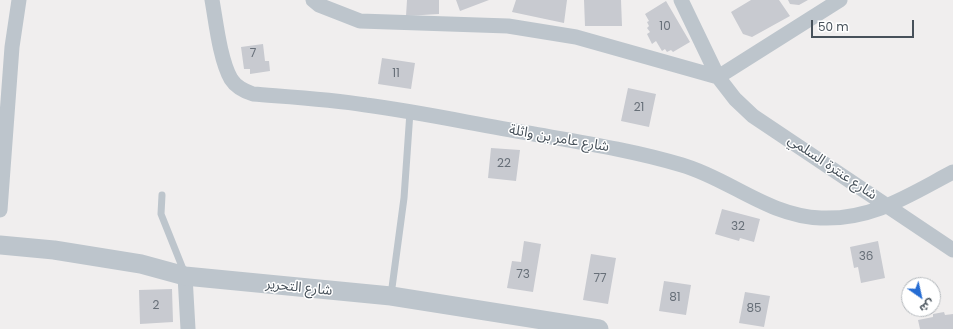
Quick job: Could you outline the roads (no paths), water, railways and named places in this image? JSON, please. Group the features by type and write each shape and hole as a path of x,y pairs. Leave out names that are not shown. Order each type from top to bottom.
{"street":[{"path":"0,210 12,47 19,0"},
{"name":"شارع عامر بن واثلة","path":"212,0 227,69 231,79 240,89 253,94 365,104 610,148 682,165 710,175 770,207 790,214 821,218 858,215 888,206 953,172"},
{"path":"313,0 319,4 360,21 508,26 576,36 718,77 840,0"},
{"name":"شارع عنترة السلمي","path":"681,0 718,77 735,99 753,116 953,250"},
{"name":"شارع التحرير","path":"0,245 78,254 141,264 185,276 391,296 597,329"},
{"path":"185,276 188,329"}],"lane":[{"path":"391,296 404,198 410,112"},
{"path":"162,195 161,214 185,276"}]}
